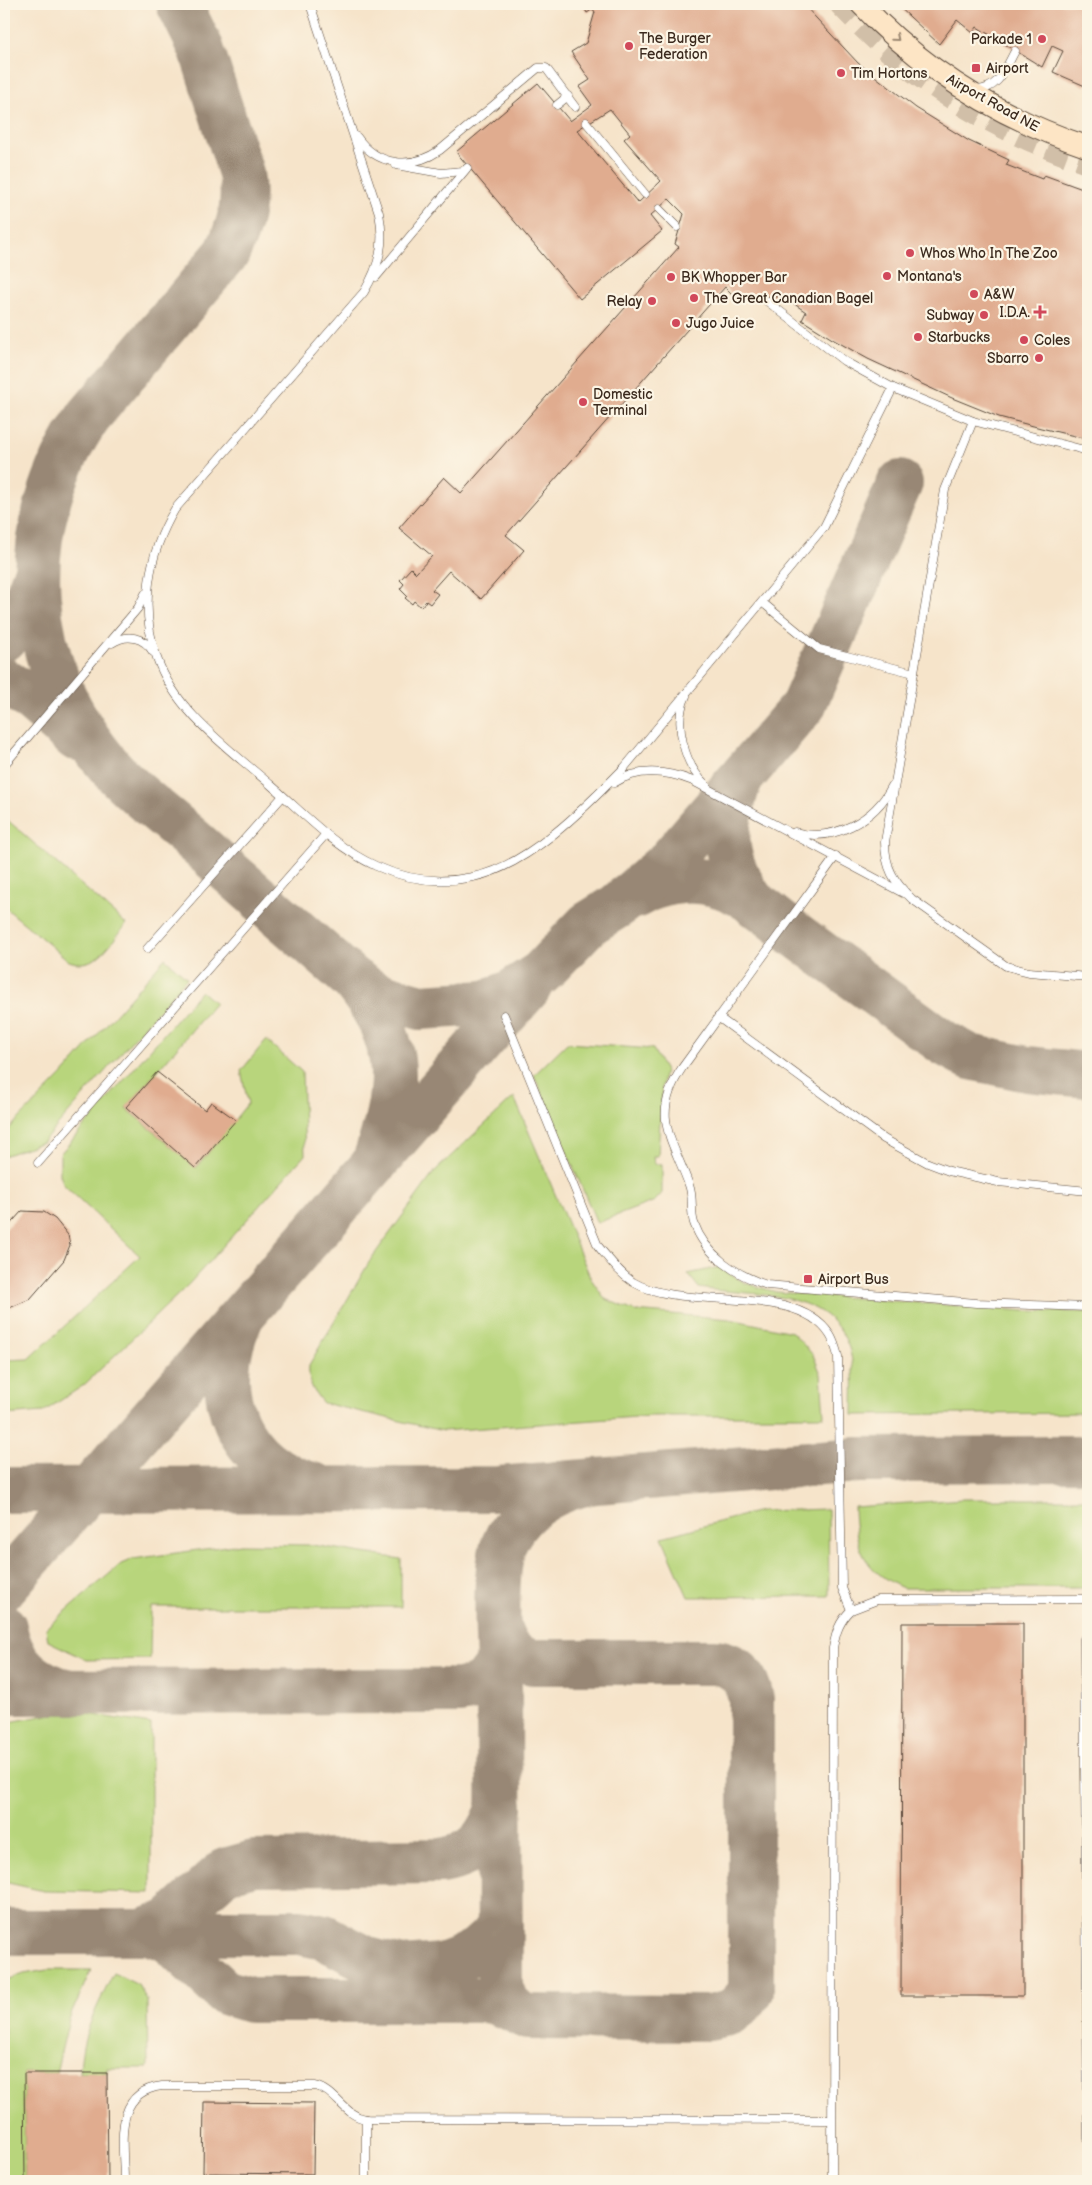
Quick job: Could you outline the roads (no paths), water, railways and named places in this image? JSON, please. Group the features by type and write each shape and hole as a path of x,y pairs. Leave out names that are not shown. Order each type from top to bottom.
{"main road":[{"name":"Airport Road NE","path":"861,4 883,28 916,56 960,88 1016,118 1084,142"}],"lane":[{"path":"310,4 378,212 382,237 379,263 364,292"},
{"path":"960,88 985,89 997,83 1015,52"},
{"path":"387,162 414,162 432,156 538,68 546,68 575,107"},
{"path":"557,105 568,96"},
{"path":"586,122 645,194"},
{"path":"4,765 138,608 149,580 154,558 166,524 185,496 364,292 465,170 441,173 387,162 368,151 353,132"},
{"path":"659,209 678,227"},
{"path":"763,298 844,361 893,388 972,421 1088,451"},
{"path":"102,650 121,638 136,638 146,643 157,659 172,689 193,715 326,834 351,853 403,876 437,880 472,877 504,867 528,853 602,791 624,768 763,603 824,527 893,388"},
{"path":"912,899 892,876 885,854 885,842 945,490 972,421"},
{"path":"149,580 149,625 157,659"},
{"path":"763,603 819,649 914,673"},
{"path":"690,688 682,708 684,743 697,775 709,788"},
{"path":"602,791 630,775 654,772 678,776 709,788 912,899 1006,966 1029,972 1088,977"},
{"path":"783,828 798,833 822,834 853,825 877,807 896,777"},
{"path":"147,950 283,796"},
{"path":"38,1163 326,834"},
{"path":"836,856 675,1078 667,1096 664,1113 667,1129 691,1189 694,1223 704,1243 724,1263 754,1280 782,1288 976,1303 1088,1307"},
{"path":"504,1015 598,1246 616,1268 633,1282 660,1292 793,1307 816,1319 830,1335 838,1356 842,1588 851,1610"},
{"path":"718,1017 884,1139 928,1163 958,1173 998,1182 1088,1190"},
{"path":"832,2181 833,1648 842,1620 851,1610 877,1600 1088,1599"},
{"path":"1084,1639 1088,2139"},
{"path":"124,2181 126,2114 135,2096 152,2087 315,2086 327,2091 351,2114 366,2119 831,2120"},
{"path":"366,2119 366,2181"}],"tunnel":[{"path":"839,4 895,57 953,100 1017,135 1088,164"}],"place":[{"name":"Parkade 1","path":"1042,39"},
{"name":"The Burger Federation","path":"629,46"},
{"name":"Airport","path":"976,68"},
{"name":"Tim Hortons","path":"841,73"},
{"name":"Whos Who In The Zoo","path":"910,253"},
{"name":"Montana's","path":"887,276"},
{"name":"BK Whopper Bar","path":"671,277"},
{"name":"A&W","path":"974,294"},
{"name":"The Great Canadian Bagel","path":"694,298"},
{"name":"Relay","path":"652,301"},
{"name":"I.D.A.","path":"1040,312"},
{"name":"Subway","path":"984,315"},
{"name":"Jugo Juice","path":"676,323"},
{"name":"Starbucks","path":"918,337"},
{"name":"Coles","path":"1024,340"},
{"name":"Sbarro","path":"1039,358"},
{"name":"Domestic Terminal","path":"583,402"},
{"name":"Airport Bus","path":"808,1279"}]}
